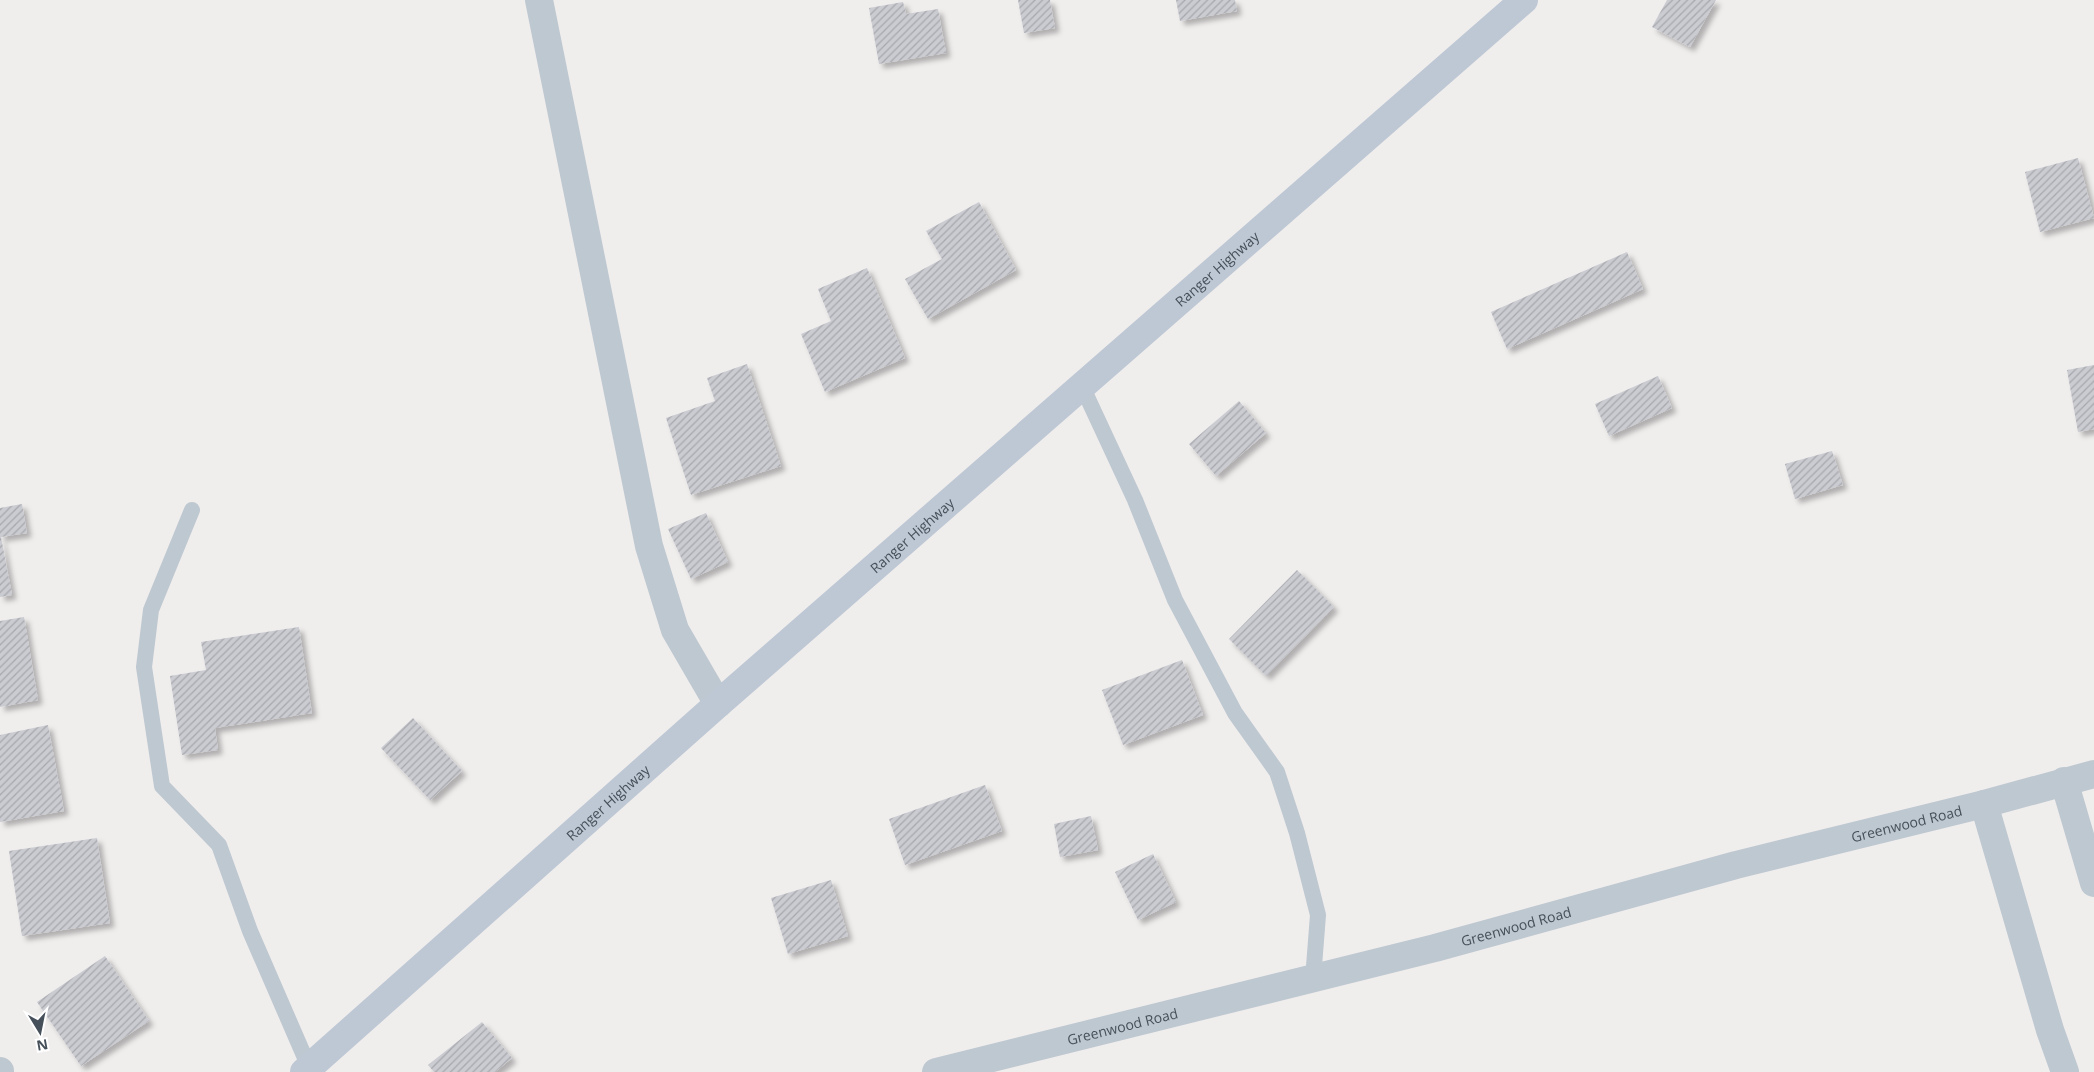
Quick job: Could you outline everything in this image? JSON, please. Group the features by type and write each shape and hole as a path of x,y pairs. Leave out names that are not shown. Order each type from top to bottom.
{"main road":[{"name":"Ranger Highway","path":"306,1069 718,704 1524,0"}],"street":[{"path":"539,0 649,546 675,630 718,704"},
{"name":"Greenwood Road","path":"936,1072 987,1065 1312,978 1435,948 1736,865 1984,804 2094,774"},
{"path":"2064,781 2094,883"},
{"path":"1984,804 2050,1030 2065,1072"}],"lane":[{"path":"1082,386 1135,500 1175,600 1234,713 1276,772 1297,833 1318,915 1312,978"},
{"path":"192,510 151,610 144,667 162,786 219,845 250,931 306,1069"}],"building":[{"path":"1018,0 1050,0 1055,28 1024,33"},
{"path":"1176,0 1235,0 1237,11 1180,21"},
{"path":"1667,0 1716,0 1690,47 1652,27"},
{"path":"903,2 906,14 938,9 946,53 879,64 869,8"},
{"path":"2078,158 2094,218 2040,232 2025,172"},
{"path":"979,202 1016,270 928,319 905,279 942,259 926,231"},
{"path":"1627,252 1643,289 1507,349 1491,312"},
{"path":"867,268 905,358 825,392 801,334 831,321 818,289"},
{"path":"747,364 781,466 691,495 666,418 715,401 707,378"},
{"path":"2094,365 2094,429 2078,432 2067,370"},
{"path":"1658,376 1672,408 1609,436 1595,404"},
{"path":"1239,401 1266,433 1216,476 1189,444"},
{"path":"1832,451 1843,485 1795,499 1785,464"},
{"path":"22,504 27,533 1,537 12,595 0,597 0,508"},
{"path":"706,513 728,562 691,579 668,529"},
{"path":"1297,570 1334,607 1266,676 1229,639"},
{"path":"24,617 38,700 0,707 0,621"},
{"path":"299,627 312,713 215,728 218,750 182,755 170,676 206,670 201,642"},
{"path":"1182,660 1203,715 1123,745 1102,690"},
{"path":"413,718 462,771 430,800 381,748"},
{"path":"48,725 64,811 0,822 0,735"},
{"path":"985,785 1002,831 905,865 889,819"},
{"path":"1091,816 1098,850 1060,857 1054,824"},
{"path":"97,838 110,923 22,936 9,851"},
{"path":"1153,854 1176,902 1138,920 1115,872"},
{"path":"831,880 848,936 788,954 771,898"},
{"path":"105,956 149,1021 81,1066 37,1002"},
{"path":"482,1022 512,1058 495,1072 434,1072 428,1065"}]}
